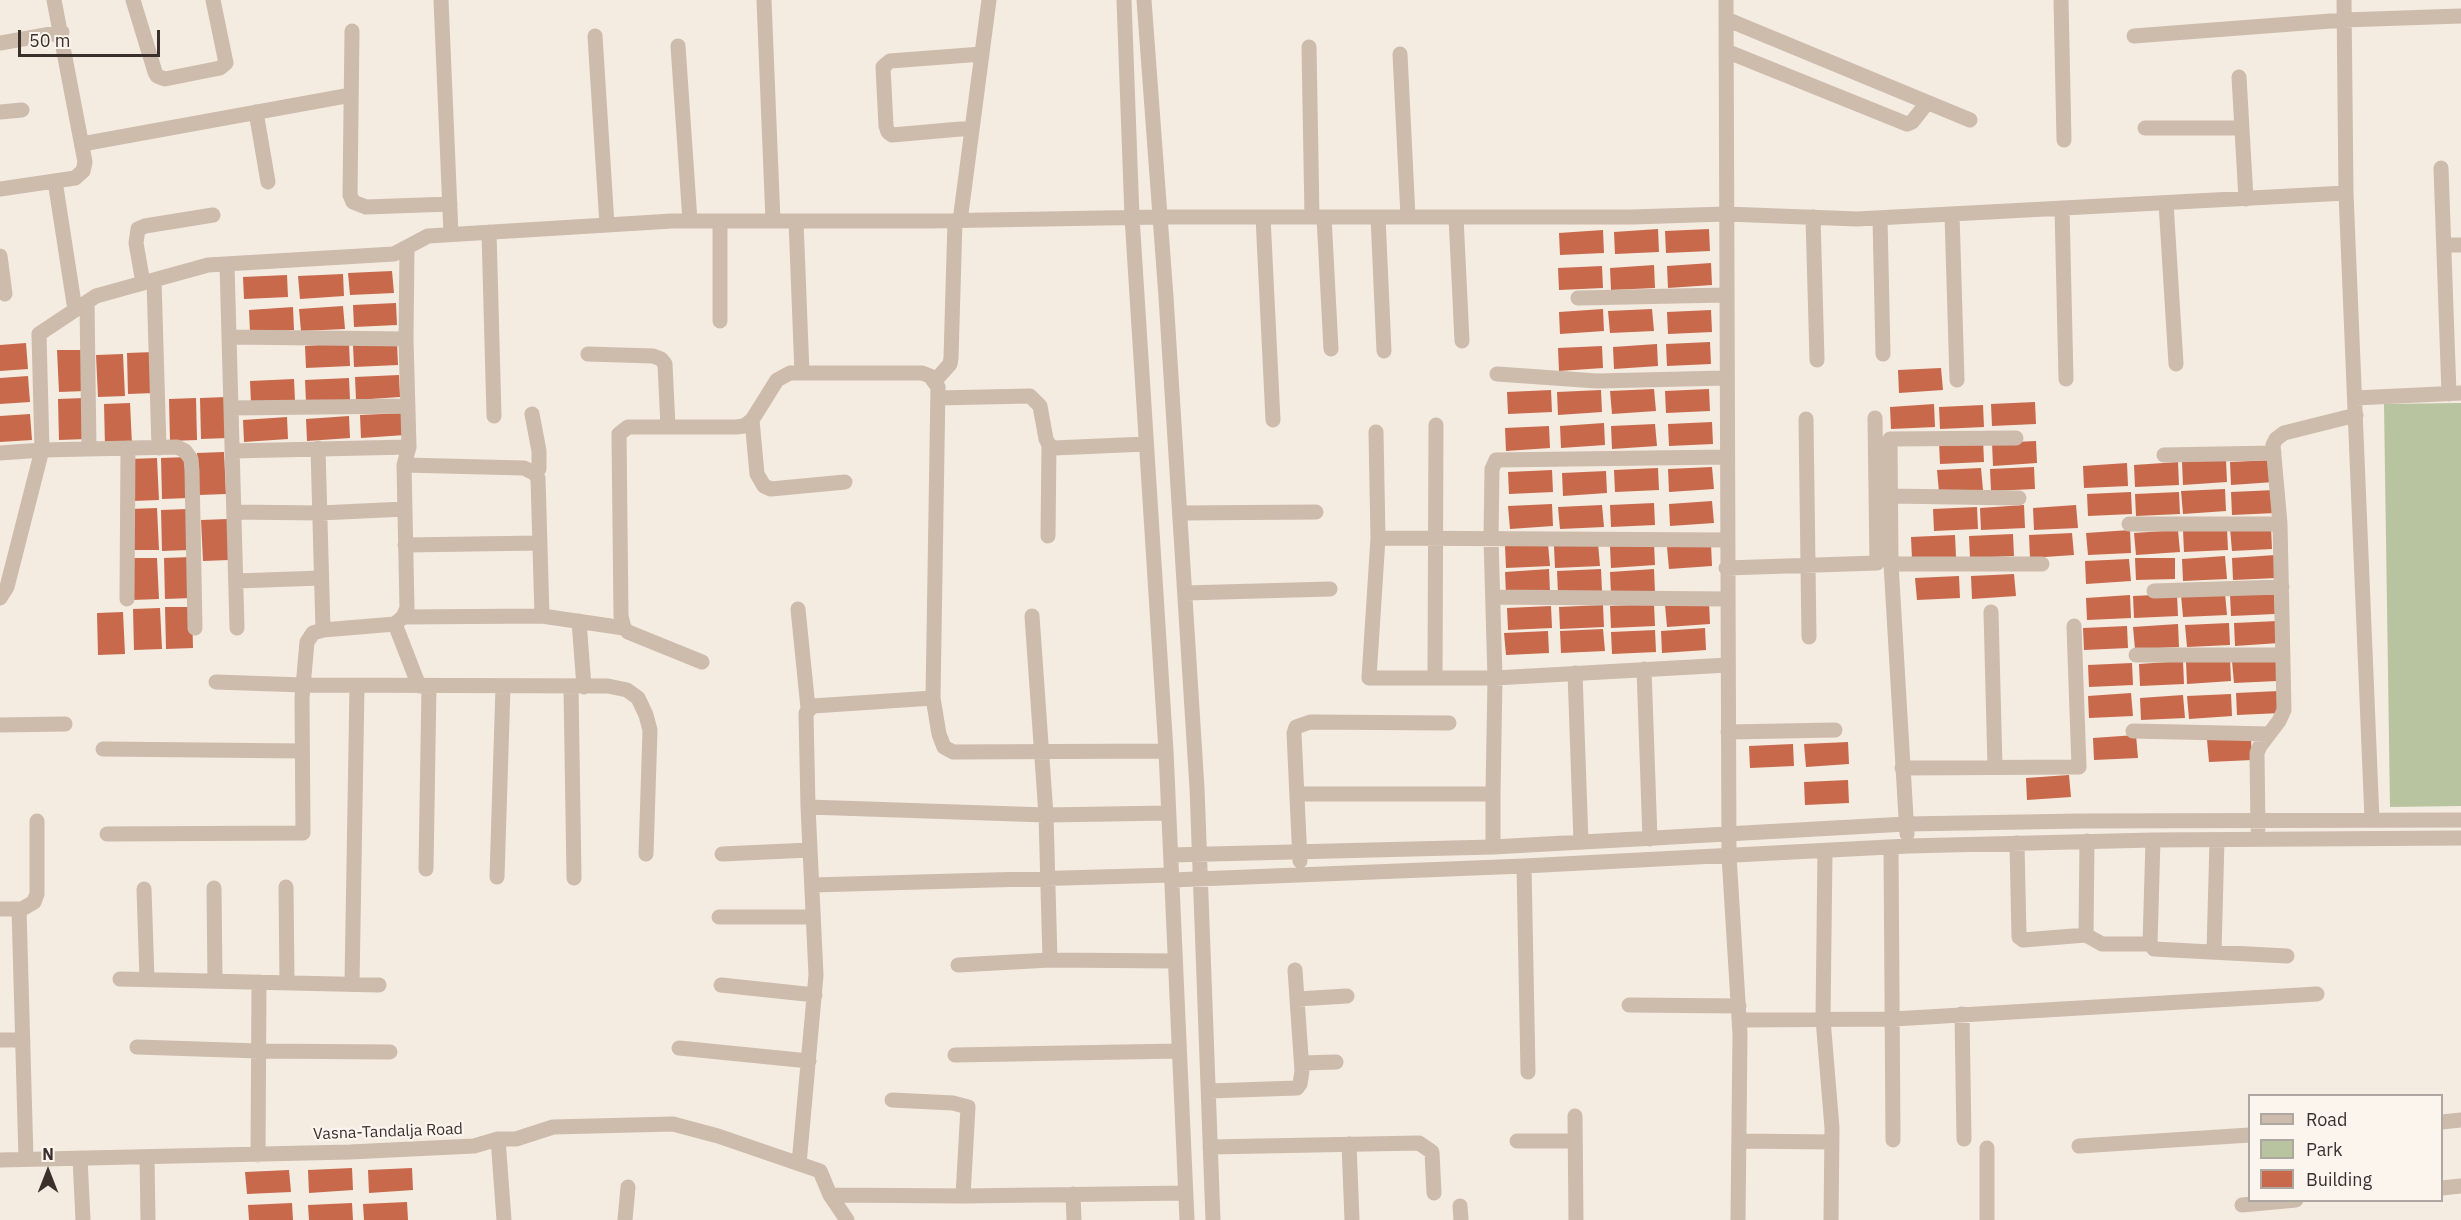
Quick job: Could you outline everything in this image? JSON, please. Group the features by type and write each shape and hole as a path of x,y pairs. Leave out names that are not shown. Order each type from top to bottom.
{"street":[{"path":"0,189 75,178 83,171 85,162 82,144 54,0"},
{"path":"134,0 155,72 157,76 165,80 220,68 226,63 213,0"},
{"path":"441,0 451,234"},
{"path":"764,0 773,221"},
{"path":"935,381 950,364 951,358 957,221 989,0"},
{"path":"1124,0 1132,218 1166,751 1186,1220"},
{"path":"1144,0 1161,217 1201,853 1213,1220"},
{"path":"1726,0 1726,568 1729,856 1739,1013 1738,1220"},
{"path":"2061,0 2064,140"},
{"path":"2344,0 2346,194 2372,819"},
{"path":"2134,36 2344,20 2461,16"},
{"path":"1726,20 1970,120"},
{"path":"0,43 62,32"},
{"path":"352,32 350,195 353,202 366,207 450,204"},
{"path":"595,36 607,225"},
{"path":"678,46 690,221"},
{"path":"1309,47 1318,217 1331,349"},
{"path":"1726,51 1905,123 1912,122 1928,103"},
{"path":"972,128 898,136 888,132 884,68 890,61 982,54"},
{"path":"1400,54 1408,217"},
{"path":"2239,77 2246,199"},
{"path":"82,144 351,95"},
{"path":"0,112 22,110"},
{"path":"256,112 268,182"},
{"path":"2145,128 2242,128"},
{"path":"2355,398 2455,394 2441,168"},
{"path":"55,181 81,306 89,449"},
{"path":"0,598 7,587 42,450 39,334 96,296 208,265 394,254 428,236 690,221 957,221 1161,217 1632,217 1726,214 1880,218 2346,194"},
{"path":"2166,203 2176,364"},
{"path":"2062,208 2066,379"},
{"path":"1952,214 1957,380"},
{"path":"159,448 149,281 136,243 138,229 213,215"},
{"path":"1263,217 1273,420"},
{"path":"1378,217 1384,351"},
{"path":"1456,217 1462,341"},
{"path":"1813,217 1817,360"},
{"path":"1880,218 1883,354"},
{"path":"720,221 720,321"},
{"path":"796,221 802,373"},
{"path":"489,232 494,416"},
{"path":"2444,245 2461,245"},
{"path":"399,620 407,608 404,465 409,447 406,339 407,248"},
{"path":"0,256 5,294"},
{"path":"227,264 237,628"},
{"path":"1578,298 1726,295"},
{"path":"229,337 406,339"},
{"path":"588,354 652,356 661,359 665,364 668,427"},
{"path":"624,628 621,604 619,434 628,427 736,427 752,420 777,380 790,373 922,373 935,381 938,398 933,698 939,734 944,747 953,752 1166,751"},
{"path":"1497,374 1597,381 1726,378"},
{"path":"938,398 1030,396 1040,406 1049,445 1048,536"},
{"path":"231,408 408,406"},
{"path":"532,414 539,451 539,469 534,472"},
{"path":"2258,839 2257,753 2280,721 2284,710 2281,655 2280,524 2273,445 2276,439 2284,433 2356,415"},
{"path":"1726,568 1877,563 1875,418"},
{"path":"1806,419 1809,637"},
{"path":"752,420 757,474 764,486 771,489 845,482"},
{"path":"1435,678 1434,538 1437,425"},
{"path":"1376,432 1378,538 1369,678 1495,678 1728,664"},
{"path":"1908,846 1891,564 1890,439 2016,438"},
{"path":"1049,445 1059,449 1146,444"},
{"path":"0,453 177,447 185,451 191,459 195,628"},
{"path":"232,451 409,447"},
{"path":"127,598 128,448"},
{"path":"318,448 322,630"},
{"path":"2164,455 2274,453"},
{"path":"1493,847 1495,678 1491,538 1492,469 1496,460 1726,457"},
{"path":"404,465 524,468 534,472 538,478 542,616"},
{"path":"1890,496 2019,498"},
{"path":"234,512 320,513 405,509"},
{"path":"1180,513 1316,512"},
{"path":"2129,524 2280,524"},
{"path":"1378,538 1726,540"},
{"path":"405,544 540,543"},
{"path":"1891,564 2042,564"},
{"path":"236,580 321,578"},
{"path":"2154,591 2282,586"},
{"path":"1185,593 1330,589"},
{"path":"1493,597 1727,598"},
{"path":"798,609 808,708 804,722 815,995 799,1164"},
{"path":"1991,612 1995,767"},
{"path":"107,834 303,833 303,685 307,642 314,633 322,630 399,620 542,616 624,628 628,632 702,662"},
{"path":"1032,616 1046,815 1050,960"},
{"path":"399,620 424,686 426,869"},
{"path":"574,878 579,621"},
{"path":"1902,768 2079,767 2074,626"},
{"path":"2136,655 2281,655"},
{"path":"1644,669 1650,839"},
{"path":"1575,673 1581,842"},
{"path":"216,682 357,686 608,686 627,690 638,698 650,730 646,854"},
{"path":"352,984 357,686"},
{"path":"497,877 503,687"},
{"path":"808,708 933,698"},
{"path":"1300,873 1294,733 1296,727 1302,724 1449,723"},
{"path":"0,725 64,724"},
{"path":"1728,732 1835,730"},
{"path":"2133,731 2270,734"},
{"path":"103,748 302,751"},
{"path":"1297,794 1493,794"},
{"path":"808,807 1046,815 1168,813"},
{"path":"1171,855 1493,847 1906,824 2461,820"},
{"path":"0,909 19,909 34,902 37,894 37,821"},
{"path":"812,885 1047,877 1202,877 1524,866 1908,846 2152,840 2461,838"},
{"path":"2152,840 2150,944 2154,949 2287,956"},
{"path":"2214,952 2217,840"},
{"path":"2086,934 2087,841"},
{"path":"2017,843 2019,937 2023,940 2086,934 2102,944 2150,944"},
{"path":"1891,847 1893,1140"},
{"path":"722,854 810,850"},
{"path":"1825,852 1823,1019 1832,1142 1831,1220"},
{"path":"1524,866 1528,1072"},
{"path":"285,887 287,983"},
{"path":"214,888 215,981"},
{"path":"144,889 147,979"},
{"path":"19,909 26,1159"},
{"path":"719,918 813,916"},
{"path":"958,965 1050,960 1175,961"},
{"path":"1209,1091 1297,1088 1302,1078 1302,1063 1295,970"},
{"path":"120,979 379,985"},
{"path":"258,1155 259,982"},
{"path":"721,985 815,995"},
{"path":"1629,1005 1823,1019 1893,1018 2317,994"},
{"path":"1298,999 1347,996"},
{"path":"1962,1014 1965,1139"},
{"path":"0,1040 23,1040"},
{"path":"137,1047 390,1052"},
{"path":"679,1048 809,1060"},
{"path":"955,1055 1179,1051"},
{"path":"1302,1063 1336,1062"},
{"path":"892,1100 952,1103 968,1107 963,1196"},
{"path":"1575,1116 1576,1220"},
{"path":"2443,1122 2461,1120"},
{"name":"Vasna-Tandalja Road","path":"0,1160 258,1155 474,1146 498,1139 516,1138 553,1127 672,1124 718,1136 820,1171 830,1195 847,1220"},
{"path":"2079,1146 2248,1135"},
{"path":"498,1139 504,1220"},
{"path":"1517,1141 1575,1141"},
{"path":"1739,1141 1832,1142"},
{"path":"1210,1147 1419,1143 1432,1152 1434,1193"},
{"path":"1349,1144 1352,1220"},
{"path":"1987,1148 1987,1220"},
{"path":"147,1157 148,1220"},
{"path":"80,1158 82,1220"},
{"path":"2443,1188 2461,1186"},
{"path":"625,1220 628,1187"},
{"path":"830,1195 963,1196 1186,1192"},
{"path":"1073,1194 1074,1220"},
{"path":"2242,1205 2274,1202"}],"green space":[{"path":"2461,403 2461,806 2390,807 2384,404"}],"building":[{"path":"1658,229 1659,252 1615,254 1614,232"},
{"path":"1709,229 1710,251 1666,253 1665,231"},
{"path":"1603,230 1604,253 1560,255 1559,233"},
{"path":"1711,263 1712,285 1668,288 1667,266"},
{"path":"1654,265 1655,288 1611,290 1610,268"},
{"path":"1602,266 1603,288 1559,290 1558,268"},
{"path":"392,271 394,293 350,295 348,273"},
{"path":"343,274 344,296 300,299 298,276"},
{"path":"287,275 288,297 244,299 243,277"},
{"path":"396,303 397,325 354,327 353,305"},
{"path":"343,306 345,329 301,331 299,309"},
{"path":"293,307 294,330 250,332 249,310"},
{"path":"1603,309 1604,331 1560,334 1559,312"},
{"path":"1652,309 1654,331 1610,333 1608,311"},
{"path":"1711,310 1712,332 1668,334 1667,312"},
{"path":"1710,342 1711,364 1667,366 1666,344"},
{"path":"26,343 28,369 0,371 0,345"},
{"path":"349,343 350,366 306,368 305,346"},
{"path":"397,343 398,365 354,367 353,345"},
{"path":"1657,344 1658,366 1614,369 1613,347"},
{"path":"1602,346 1603,368 1559,371 1558,348"},
{"path":"57,350 84,350 85,391 59,392"},
{"path":"154,352 155,393 128,394 127,353"},
{"path":"123,354 125,396 98,397 96,355"},
{"path":"1941,368 1943,390 1899,393 1898,370"},
{"path":"399,375 400,397 356,400 355,377"},
{"path":"28,376 30,402 0,404 0,378"},
{"path":"349,378 350,400 306,402 305,380"},
{"path":"294,379 295,401 251,403 250,381"},
{"path":"1654,389 1656,411 1612,414 1610,391"},
{"path":"1709,389 1710,411 1666,413 1665,391"},
{"path":"1551,390 1552,412 1508,414 1507,392"},
{"path":"1601,390 1602,412 1558,415 1557,392"},
{"path":"227,397 228,438 201,439 200,398"},
{"path":"84,398 86,439 59,440 58,399"},
{"path":"196,398 197,440 170,441 169,399"},
{"path":"2035,402 2036,424 1992,426 1991,404"},
{"path":"130,403 132,445 105,446 104,404"},
{"path":"1934,404 1935,427 1891,429 1890,407"},
{"path":"1983,405 1984,427 1940,429 1939,407"},
{"path":"404,413 405,435 361,438 360,415"},
{"path":"30,414 32,440 0,442 0,416"},
{"path":"349,416 350,438 307,441 306,419"},
{"path":"287,417 288,439 244,442 243,420"},
{"path":"1712,422 1713,444 1669,446 1668,424"},
{"path":"1604,423 1605,445 1561,448 1560,426"},
{"path":"1655,424 1657,446 1612,449 1611,426"},
{"path":"1549,426 1550,448 1506,451 1505,428"},
{"path":"1983,439 1984,462 1940,464 1939,442"},
{"path":"2036,441 2037,463 1993,466 1992,443"},
{"path":"224,452 226,494 199,495 197,453"},
{"path":"188,457 189,498 162,499 161,458"},
{"path":"157,458 159,500 132,501 130,459"},
{"path":"2226,460 2227,482 2183,485 2182,462"},
{"path":"2273,460 2274,482 2231,485 2230,462"},
{"path":"2178,462 2179,485 2135,487 2134,465"},
{"path":"2127,463 2128,486 2084,488 2083,466"},
{"path":"1712,467 1714,489 1669,492 1668,469"},
{"path":"2034,467 2035,489 1991,491 1990,469"},
{"path":"1658,468 1659,490 1615,492 1614,470"},
{"path":"1981,468 1983,490 1939,492 1937,470"},
{"path":"1552,470 1553,492 1509,494 1508,472"},
{"path":"1606,471 1607,493 1563,496 1562,473"},
{"path":"2225,489 2226,511 2183,514 2181,491"},
{"path":"2275,490 2276,513 2232,515 2231,492"},
{"path":"2131,492 2132,514 2088,516 2087,494"},
{"path":"2179,492 2180,514 2136,516 2135,494"},
{"path":"1712,501 1714,523 1670,526 1669,504"},
{"path":"1654,503 1655,525 1611,527 1610,505"},
{"path":"1552,504 1553,526 1510,529 1508,506"},
{"path":"1602,505 1604,527 1560,529 1558,507"},
{"path":"2024,505 2025,528 1981,530 1980,508"},
{"path":"2076,505 2078,528 2034,530 2033,508"},
{"path":"1977,507 1978,529 1934,531 1933,509"},
{"path":"157,508 159,550 132,550 130,509"},
{"path":"188,509 189,550 162,551 161,510"},
{"path":"228,519 229,560 203,561 201,520"},
{"path":"2271,527 2272,549 2232,551 2230,528"},
{"path":"2227,528 2228,550 2184,552 2183,530"},
{"path":"2130,530 2131,553 2088,555 2086,533"},
{"path":"2178,530 2180,552 2136,555 2134,533"},
{"path":"2072,533 2074,555 2030,558 2029,535"},
{"path":"2013,534 2014,556 1970,558 1969,536"},
{"path":"1955,535 1956,557 1912,559 1911,537"},
{"path":"1598,543 1600,566 1555,568 1554,546"},
{"path":"1654,543 1655,565 1611,568 1610,546"},
{"path":"1548,544 1550,566 1506,568 1505,546"},
{"path":"1711,544 1712,566 1669,569 1667,547"},
{"path":"2275,555 2277,578 2233,580 2232,558"},
{"path":"2225,556 2227,579 2183,581 2182,559"},
{"path":"191,557 192,598 165,599 164,558"},
{"path":"130,558 157,558 159,599 132,600"},
{"path":"2135,558 2175,558 2175,579 2136,580"},
{"path":"2129,559 2131,581 2086,584 2085,561"},
{"path":"1549,569 1550,592 1506,594 1505,572"},
{"path":"1601,569 1602,591 1558,594 1557,571"},
{"path":"1654,569 1655,592 1611,594 1610,572"},
{"path":"2014,574 2016,596 1972,599 1971,576"},
{"path":"1959,576 1960,598 1917,600 1915,578"},
{"path":"2274,592 2275,614 2231,616 2230,594"},
{"path":"2225,593 2227,615 2183,617 2181,595"},
{"path":"2177,594 2178,616 2134,618 2133,596"},
{"path":"2130,595 2131,618 2087,620 2086,598"},
{"path":"1709,602 1710,624 1667,627 1665,605"},
{"path":"1654,604 1655,626 1611,628 1610,606"},
{"path":"1603,605 1604,627 1560,629 1559,607"},
{"path":"1551,606 1552,628 1508,630 1507,608"},
{"path":"165,607 192,607 193,648 166,649"},
{"path":"160,608 162,649 134,650 133,609"},
{"path":"123,612 125,654 98,655 97,613"},
{"path":"2278,621 2279,643 2235,646 2234,623"},
{"path":"2229,623 2230,645 2187,647 2185,625"},
{"path":"2178,624 2179,647 2135,649 2133,627"},
{"path":"2127,626 2128,648 2084,650 2083,628"},
{"path":"1705,628 1706,650 1662,653 1661,631"},
{"path":"1603,629 1605,651 1561,653 1560,631"},
{"path":"1655,630 1656,652 1612,654 1611,632"},
{"path":"1548,631 1549,653 1506,655 1504,633"},
{"path":"2230,659 2231,681 2187,684 2186,661"},
{"path":"2276,659 2277,681 2234,683 2232,661"},
{"path":"2183,661 2184,684 2140,686 2139,664"},
{"path":"2132,663 2133,685 2089,687 2088,665"},
{"path":"2279,691 2281,713 2237,715 2236,693"},
{"path":"2131,693 2133,716 2089,718 2088,696"},
{"path":"2231,694 2232,716 2189,719 2187,696"},
{"path":"2183,695 2185,718 2141,720 2140,698"},
{"path":"2136,735 2138,758 2094,760 2093,738"},
{"path":"2251,738 2252,760 2209,762 2207,740"},
{"path":"1848,742 1849,764 1806,767 1804,744"},
{"path":"1793,744 1794,766 1750,768 1749,746"},
{"path":"2069,775 2071,797 2027,800 2026,778"},
{"path":"1848,780 1849,803 1805,805 1804,782"},
{"path":"352,1168 353,1190 309,1193 308,1170"},
{"path":"412,1168 413,1190 369,1193 368,1170"},
{"path":"289,1170 291,1192 247,1194 245,1172"},
{"path":"407,1202 408,1220 364,1220 363,1204"},
{"path":"292,1203 293,1220 249,1220 248,1205"},
{"path":"352,1203 353,1220 309,1220 308,1205"}]}
